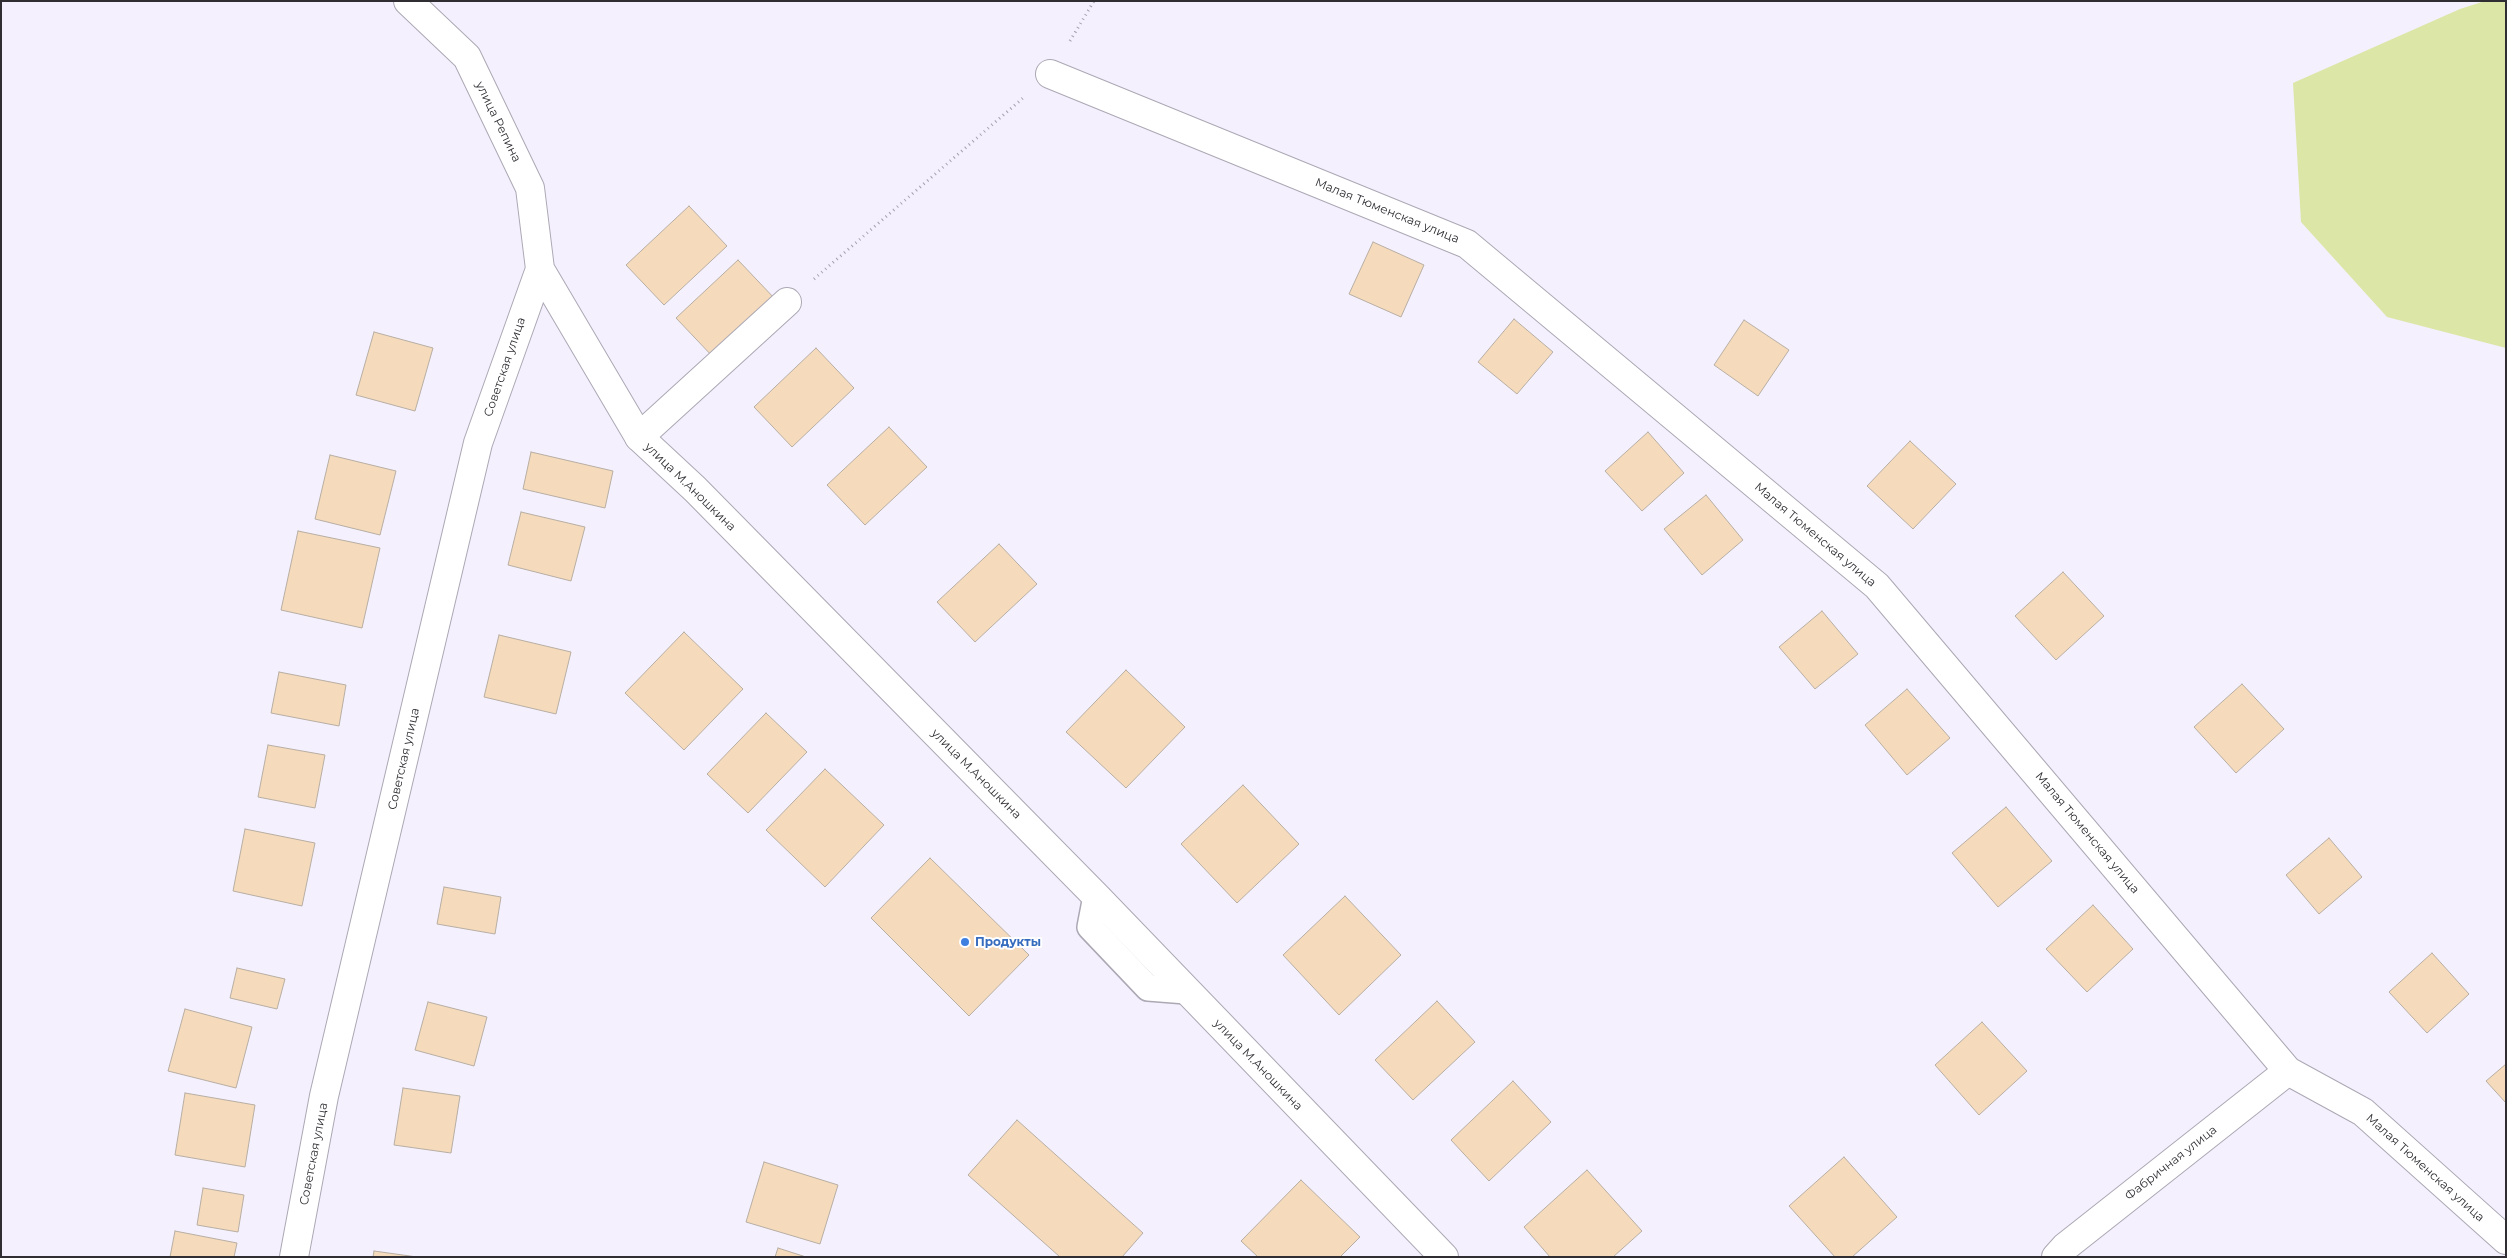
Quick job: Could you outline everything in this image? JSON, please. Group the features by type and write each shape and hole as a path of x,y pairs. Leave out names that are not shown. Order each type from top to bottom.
{"street":[{"name":"улица Репина","path":"408,1 467,57 530,188 540,268"},
{"name":"Малая Тюменская улица","path":"1050,74 1467,244 1877,586 2288,1071 2363,1112 2506,1240"},
{"name":"улица М.Аношкина","path":"540,268 639,437 695,489 1096,896 1444,1257"},
{"name":"Советская улица","path":"294,1257 324,1096 478,443 540,268"},
{"path":"639,437 787,302"},
{"name":"Фабричная улица","path":"2056,1257 2073,1241 2288,1071"}],"path":[{"path":"787,302 1050,74 1094,1"}],"green space":[{"path":"2485,1 2506,1 2506,348 2387,317 2301,222 2293,83 2460,9"}],"building":[{"path":"689,206 727,246 664,305 626,265"},
{"path":"1373,242 1424,265 1401,317 1349,294"},
{"path":"738,260 776,300 714,358 676,318"},
{"path":"1514,319 1553,352 1517,394 1478,362"},
{"path":"1744,320 1789,350 1758,396 1714,365"},
{"path":"374,332 433,348 415,411 356,395"},
{"path":"816,348 854,388 792,447 754,407"},
{"path":"889,427 927,467 865,525 827,485"},
{"path":"1648,432 1684,473 1642,511 1605,471"},
{"path":"1910,441 1956,484 1913,529 1867,486"},
{"path":"531,452 613,471 605,508 523,489"},
{"path":"330,455 396,471 380,535 315,519"},
{"path":"1706,495 1743,540 1702,575 1664,529"},
{"path":"521,512 585,527 571,581 508,565"},
{"path":"298,531 380,548 362,628 281,610"},
{"path":"999,544 1037,584 975,642 937,602"},
{"path":"2063,572 2104,616 2056,660 2015,616"},
{"path":"1822,611 1858,654 1815,689 1779,647"},
{"path":"684,632 743,689 684,750 625,693"},
{"path":"499,635 571,652 556,714 484,697"},
{"path":"1126,670 1185,727 1126,788 1066,732"},
{"path":"279,672 346,685 339,726 271,713"},
{"path":"2242,684 2284,729 2236,773 2194,727"},
{"path":"1907,689 1950,738 1907,775 1865,725"},
{"path":"766,713 807,752 748,813 707,774"},
{"path":"268,745 325,755 315,808 258,797"},
{"path":"825,769 884,825 825,887 766,830"},
{"path":"1243,785 1299,844 1237,903 1181,844"},
{"path":"2006,807 2052,861 1998,907 1952,853"},
{"path":"245,829 315,843 302,906 233,891"},
{"path":"2329,838 2362,877 2319,914 2286,875"},
{"path":"930,858 1029,955 969,1016 871,918"},
{"path":"444,887 501,897 495,934 437,924"},
{"path":"1345,896 1401,955 1339,1015 1283,955"},
{"path":"2093,905 2133,949 2087,992 2046,949"},
{"path":"2432,953 2469,994 2427,1033 2389,992"},
{"path":"237,968 285,979 277,1009 230,998"},
{"path":"1437,1001 1475,1042 1413,1100 1375,1060"},
{"path":"428,1002 487,1017 474,1066 415,1050"},
{"path":"185,1009 252,1027 236,1088 168,1071"},
{"path":"1982,1022 2027,1071 1979,1115 1935,1065"},
{"path":"2506,1064 2506,1103 2486,1081"},
{"path":"1513,1081 1551,1122 1489,1181 1451,1140"},
{"path":"403,1088 460,1096 451,1153 394,1145"},
{"path":"185,1093 255,1105 245,1167 175,1155"},
{"path":"1017,1120 1143,1233 1122,1257 1060,1257 968,1175"},
{"path":"1844,1157 1897,1217 1852,1257 1835,1257 1789,1206"},
{"path":"764,1162 838,1185 820,1244 746,1222"},
{"path":"1587,1170 1642,1231 1613,1257 1550,1257 1524,1227"},
{"path":"1301,1180 1360,1237 1340,1257 1258,1257 1241,1241"},
{"path":"203,1188 244,1195 238,1232 197,1225"},
{"path":"175,1231 237,1243 234,1257 170,1257"},
{"path":"778,1248 806,1257 775,1257"},
{"path":"374,1251 417,1257 373,1257"}],"place":[{"name":"Продукты","path":"965,942"}]}
